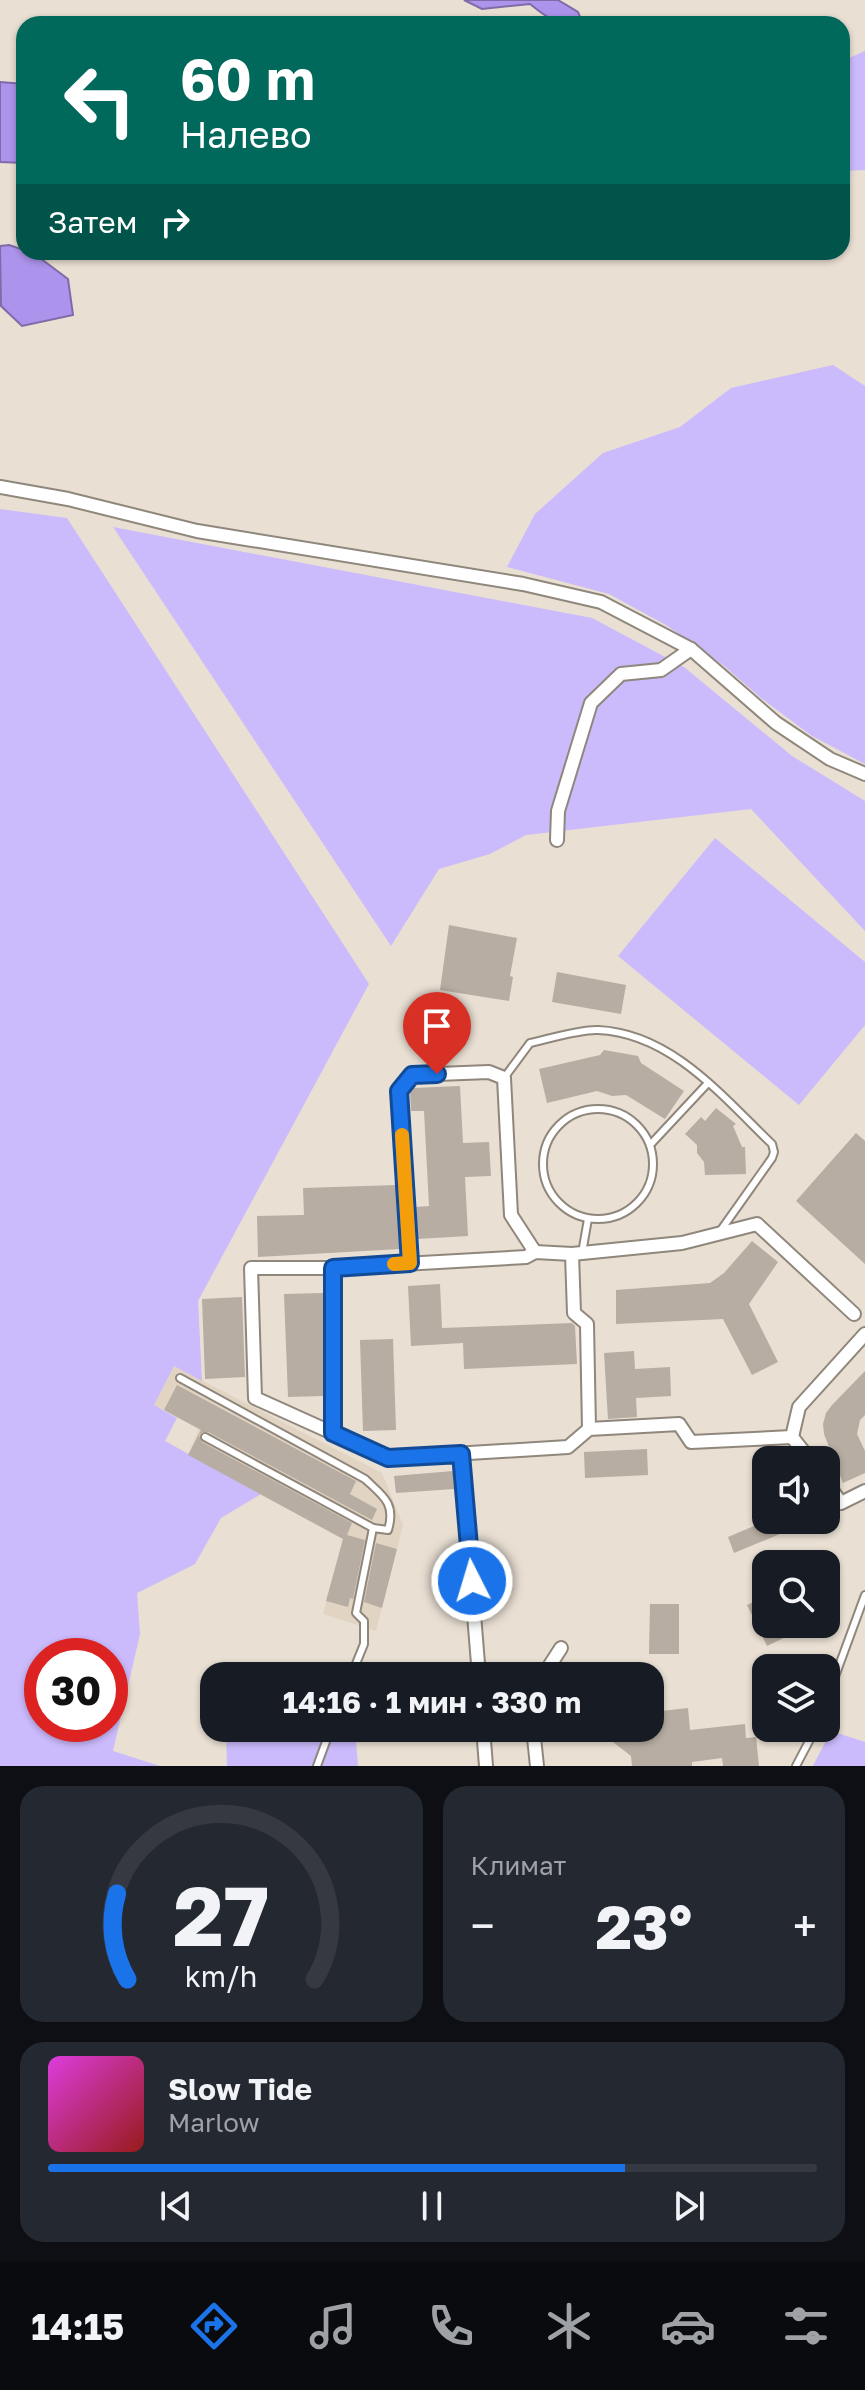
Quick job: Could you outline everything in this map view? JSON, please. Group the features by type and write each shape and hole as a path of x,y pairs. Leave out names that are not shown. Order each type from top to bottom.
{"street":[{"path":"0,487 68,499 197,531 523,584 601,602 691,649 776,723 830,759 865,774"},
{"path":"557,840 558,811 591,703 621,674 661,670 691,649"},
{"path":"410,1263 399,1091 412,1075 489,1072 504,1078 511,1215 535,1252"},
{"path":"792,1437 691,1442 679,1424 589,1429 568,1447 388,1458 255,1398 251,1268 333,1268 526,1257 535,1252 577,1254 682,1243 757,1224 854,1314"},
{"path":"577,1254 574,1313 587,1324 589,1429"},
{"path":"333,1268 333,1433"},
{"path":"792,1437 799,1407 865,1334"},
{"path":"792,1437 799,1446"},
{"path":"461,1454 478,1662"},
{"path":"840,1502 865,1491"},
{"path":"552,1662 561,1648"},
{"path":"484,1742 486,1766"},
{"path":"534,1742 537,1766"}],"lane":[{"path":"504,1078 530,1043 596,1030 644,1039 697,1072 772,1144 774,1152 719,1233"},
{"path":"650,1145 708,1083"},
{"path":"598,1108 616,1111 632,1119 645,1133 650,1145 654,1165 652,1182 633,1208 619,1216 603,1220 571,1213 557,1202 547,1186 543,1168 544,1150 552,1133 564,1120 580,1111 598,1108"},
{"path":"577,1254 588,1219"},
{"path":"180,1378 365,1479 386,1498 392,1516 388,1530 373,1528 205,1437"},
{"path":"357,1662 364,1644 364,1621 356,1613 357,1600 373,1528"},
{"path":"840,1663 865,1595"},
{"path":"317,1766 326,1742"},
{"path":"796,1766 809,1742"}],"shaded area":[{"path":"464,0 558,0 580,16 547,16 530,4 482,9"},
{"path":"865,51 865,170 850,171 850,58"},
{"path":"0,82 16,83 16,163 0,162"},
{"path":"0,246 16,247 16,260 43,260 68,279 73,315 22,326 1,306"},
{"path":"833,365 865,386 865,764 812,736 723,665 666,625 609,594 507,567 535,514 603,453 680,427 731,388"},
{"path":"0,509 67,518 369,984 198,1301 202,1381 174,1366 154,1405 177,1418 165,1441 261,1494 221,1518 195,1564 137,1593 140,1634 128,1686 128,1638 24,1638 24,1742 115,1742 113,1751 160,1766 0,1766"},
{"path":"113,527 592,618 684,667 792,756 865,801 865,931 751,809 526,835 490,854 439,869 391,946"},
{"path":"715,838 865,962 865,1025 799,1105 618,956"},
{"path":"174,1366 382,1473 403,1525 376,1631 323,1614 343,1539 188,1455 199,1429 154,1405"},
{"path":"840,1734 865,1742 865,1766 813,1766 825,1742 840,1742"},
{"path":"226,1742 356,1742 358,1766 227,1766"}],"building":[{"path":"449,925 517,938 509,1001 440,990"},
{"path":"557,972 626,985 621,1014 552,1002"},
{"path":"604,1050 638,1056 641,1063 684,1091 665,1119 626,1095 612,1096 597,1091 547,1103 539,1069 600,1055"},
{"path":"460,1086 463,1143 489,1142 491,1176 465,1177 468,1236 417,1239 415,1207 429,1206 424,1111 411,1111 410,1092 413,1088"},
{"path":"716,1108 736,1124 733,1126 742,1147 745,1147 746,1174 705,1175 697,1145 685,1134 701,1117 705,1121"},
{"path":"856,1133 865,1141 865,1264 796,1201"},
{"path":"396,1185 400,1249 258,1257 257,1216 304,1215 303,1188"},
{"path":"752,1241 778,1262 749,1304 778,1362 752,1375 723,1319 616,1324 616,1290 710,1283 724,1273"},
{"path":"440,1284 442,1328 572,1323 575,1326 577,1364 464,1369 463,1343 411,1346 408,1286"},
{"path":"323,1293 324,1396 288,1397 284,1294"},
{"path":"242,1297 245,1377 205,1379 202,1299"},
{"path":"393,1339 396,1430 363,1431 360,1340"},
{"path":"634,1351 635,1369 670,1367 671,1396 636,1398 637,1417 608,1419 604,1353"},
{"path":"865,1371 865,1415 860,1420 857,1434 865,1451 865,1473 843,1483 840,1446 829,1446 824,1434 826,1413"},
{"path":"177,1385 356,1481 350,1494 377,1509 372,1520 208,1432 199,1435 202,1442 352,1523 347,1535 365,1540 353,1599 350,1598 348,1607 326,1601 343,1539 188,1455 201,1430 164,1410"},
{"path":"647,1449 648,1475 585,1478 584,1452"},
{"path":"453,1471 454,1489 396,1493 394,1476"},
{"path":"752,1527 752,1534 780,1534 734,1553 728,1537"},
{"path":"376,1543 397,1549 382,1608 364,1602"},
{"path":"650,1604 679,1604 679,1654 649,1654"},
{"path":"763,1638 784,1638 767,1646"},
{"path":"688,1708 690,1730 745,1724 746,1738 752,1737 752,1742 757,1742 759,1766 723,1766 722,1758 692,1762 692,1766 632,1766 631,1756 613,1742 664,1742 664,1711"}],"slow traffic":[{"path":"394,1264 410,1263 402,1135"}],"route":[{"path":"437,1074 412,1075 399,1091 410,1263 333,1268 333,1433 388,1458 461,1454 472,1581"}]}
